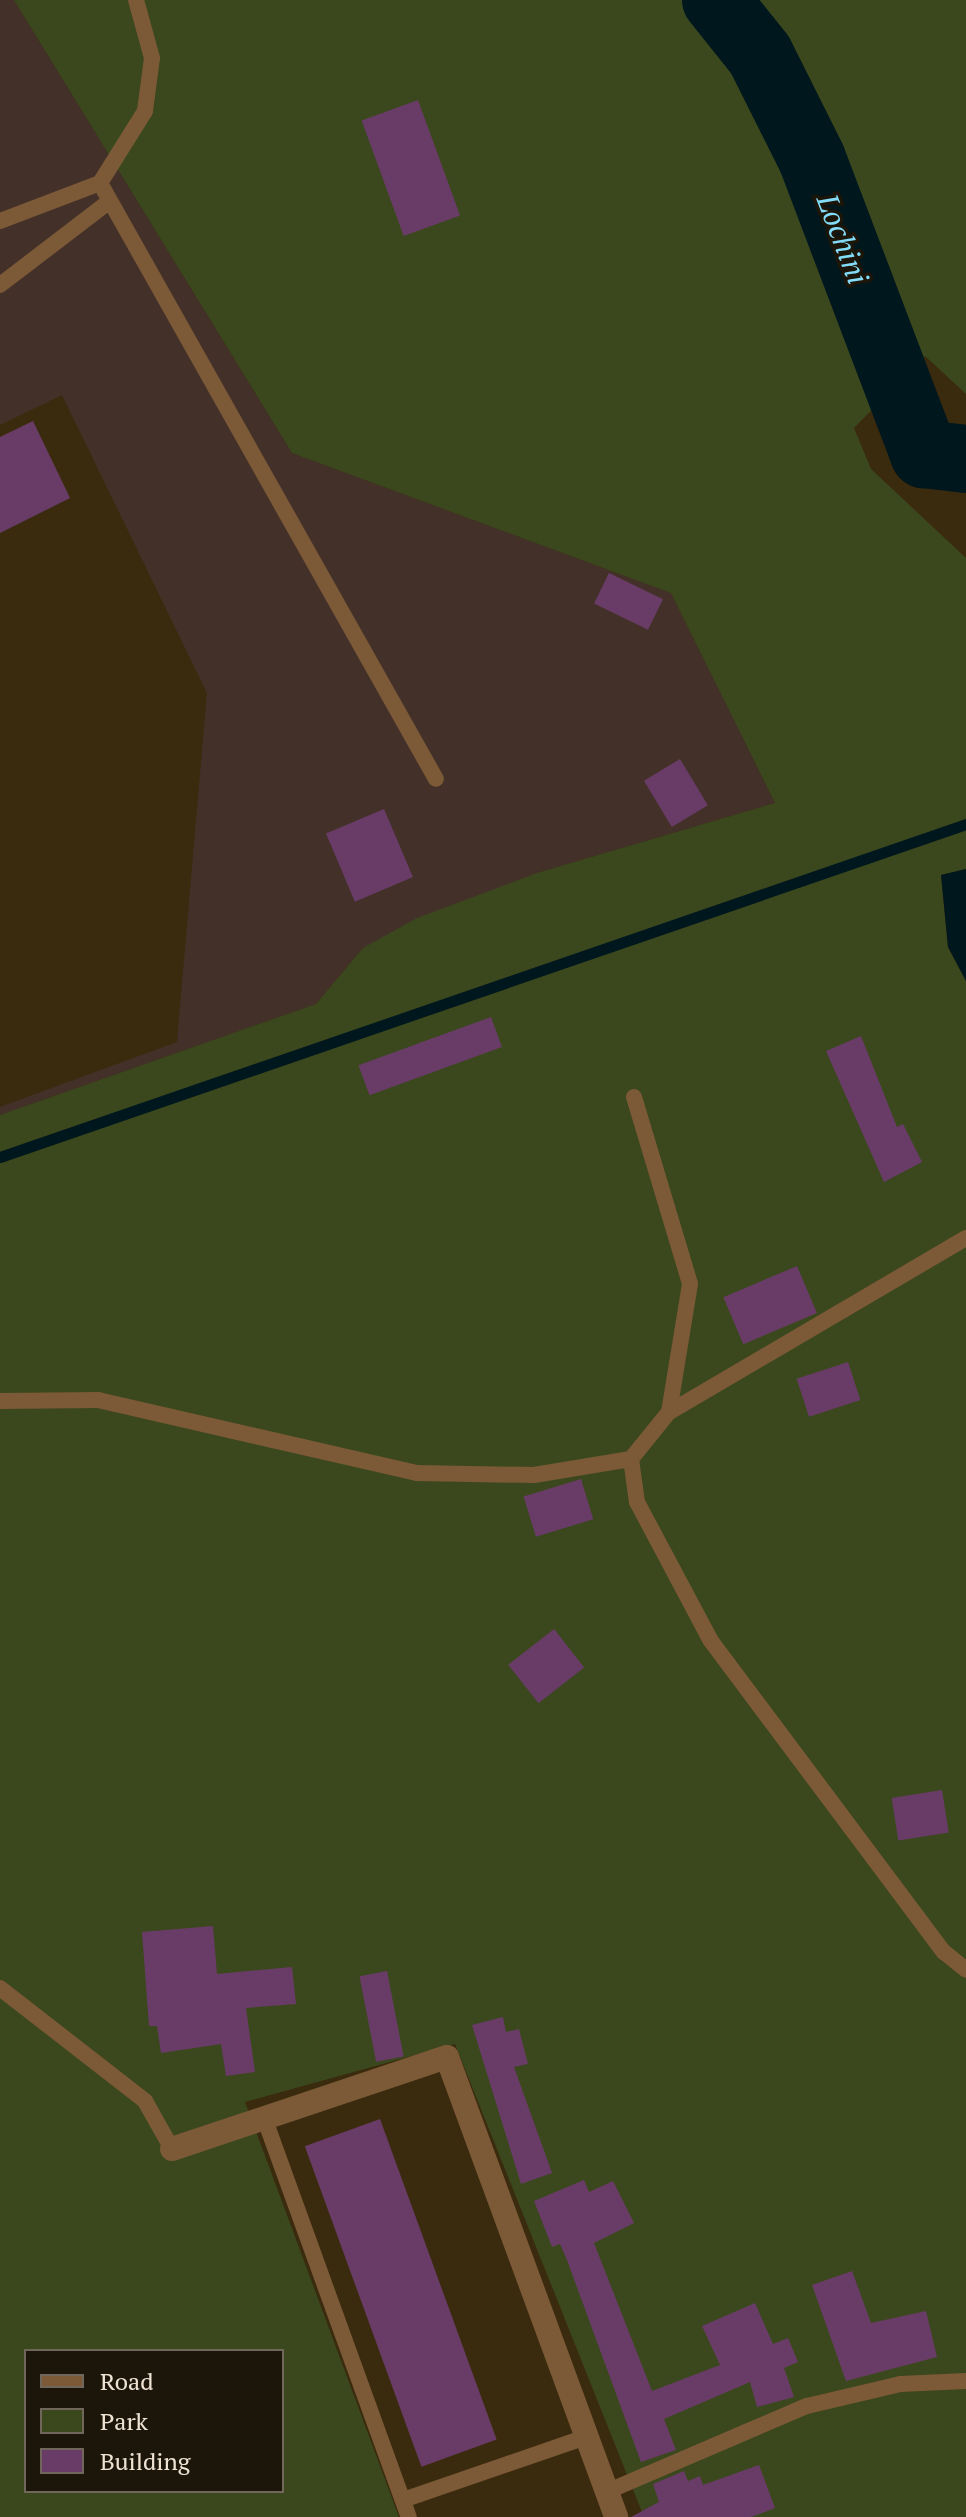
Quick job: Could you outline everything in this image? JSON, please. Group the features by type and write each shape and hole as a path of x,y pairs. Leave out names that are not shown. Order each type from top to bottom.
{"street":[{"path":"172,2149 447,2057 616,2517"}],"lane":[{"path":"0,221 100,183 145,111 152,58 136,0"},
{"path":"100,183 436,779"},
{"path":"0,285 110,201"},
{"path":"634,1097 690,1284 669,1412"},
{"path":"0,1401 98,1400 416,1473 534,1475 631,1459 669,1412 966,1238"},
{"path":"631,1459 637,1502 711,1641 944,1952 966,1970"},
{"path":"0,1988 145,2101 172,2149"},
{"path":"265,2120 409,2517"},
{"path":"606,2492 807,2406 900,2384 966,2381"},
{"path":"403,2500 586,2437"}],"shaded area":[{"path":"0,0 14,0 292,453 671,593 775,803 537,873 363,948 316,1004 0,1115 0,1107 177,1042 207,693 62,395 0,425"}],"green space":[{"path":"14,0 966,0 966,394 925,356 854,428 871,469 966,558 966,869 941,875 948,947 966,981 966,2517 644,2517 455,2044 245,2102 399,2517 0,2517 0,1115 316,1004 363,948 417,918 537,873 775,803 671,593 292,453"}],"water":[{"path":"966,869 966,981 948,947 941,875"}],"building":[{"path":"418,100 460,216 404,236 362,121"},
{"path":"33,421 70,498 0,533 0,437"},
{"path":"609,573 663,599 648,630 594,604"},
{"path":"680,759 708,805 672,827 644,781"},
{"path":"384,809 413,877 355,902 326,834"},
{"path":"491,1017 502,1047 369,1095 359,1065"},
{"path":"861,1036 897,1127 903,1124 922,1162 884,1182 826,1051"},
{"path":"797,1266 817,1313 743,1344 723,1297"},
{"path":"848,1362 860,1400 809,1417 797,1379"},
{"path":"581,1479 593,1519 536,1537 524,1497"},
{"path":"554,1629 584,1668 538,1703 508,1665"},
{"path":"942,1790 949,1832 898,1840 892,1798"},
{"path":"213,1926 217,1974 292,1967 296,2004 246,2008 255,2072 226,2076 221,2044 161,2053 157,2026 149,2026 142,1932"},
{"path":"387,1971 404,2056 376,2062 360,1976"},
{"path":"503,2017 506,2032 519,2029 528,2064 514,2067 552,2173 521,2184 472,2025"},
{"path":"380,2119 497,2439 421,2467 305,2146"},
{"path":"584,2180 589,2192 613,2181 634,2223 594,2243 652,2391 720,2365 702,2326 755,2303 773,2344 788,2338 798,2362 784,2368 794,2397 757,2407 750,2382 664,2419 676,2450 641,2462 567,2260 560,2244 552,2247 534,2201"},
{"path":"852,2271 871,2323 926,2311 937,2357 846,2381 812,2285"},
{"path":"759,2465 775,2508 751,2517 631,2517 659,2502 653,2484 684,2471 688,2481 700,2476 703,2485"}],"waterway":[{"name":"Lochini","path":"716,0 760,55 812,159 924,454 966,459"},
{"path":"0,1157 966,824"}]}
